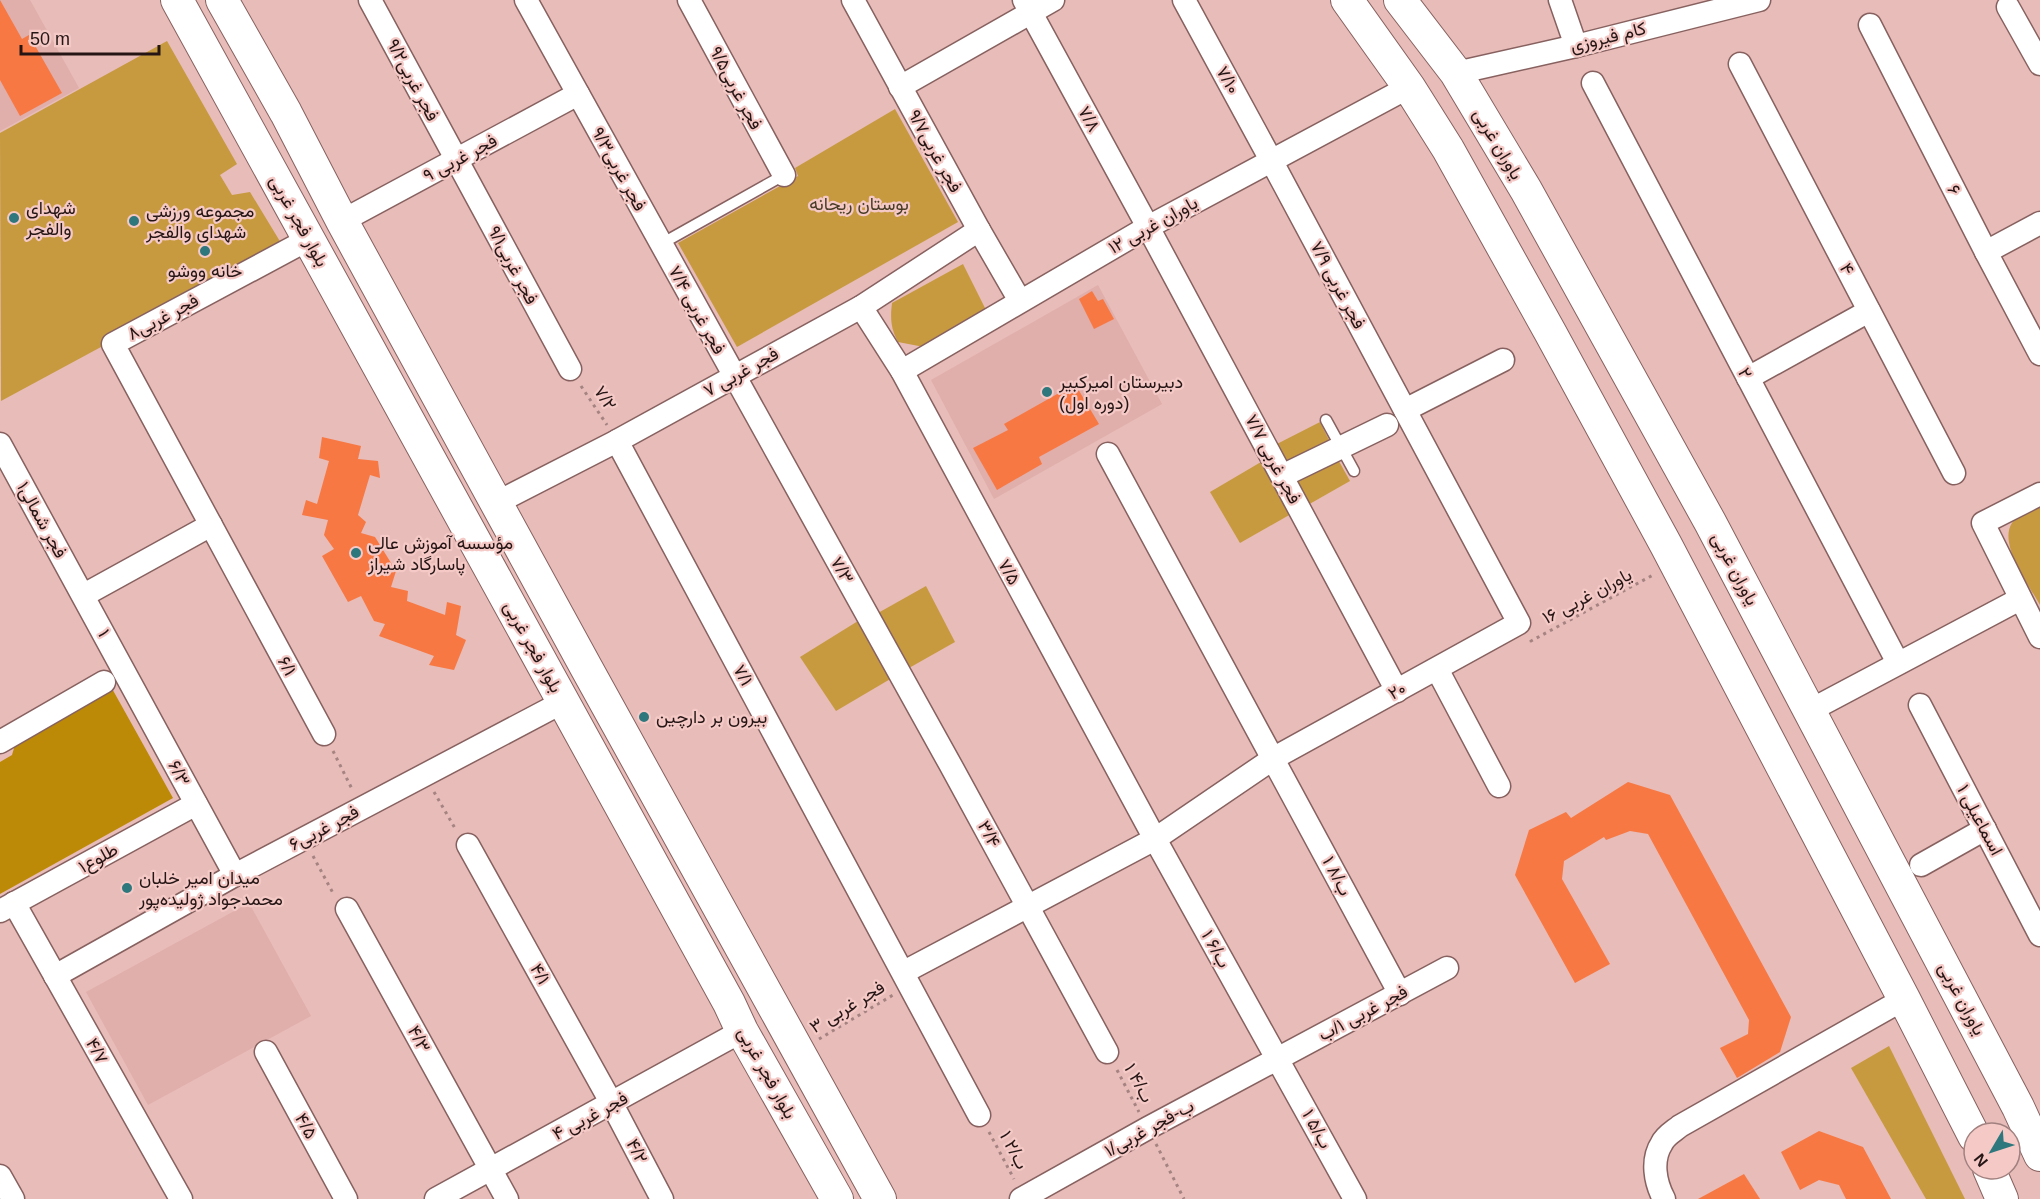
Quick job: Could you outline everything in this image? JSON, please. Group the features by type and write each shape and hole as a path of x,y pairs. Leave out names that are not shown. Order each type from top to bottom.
{"main road":[{"name":"بلوار فجر غربی","path":"177,0 729,1003 742,1031 837,1199"},
{"name":"بلوار فجر غربی","path":"222,0 880,1199"},
{"path":"1347,0 1409,87 1448,149 1482,210 1666,545 1966,1121"},
{"name":"یاوران غربی","path":"1400,0 1456,73 1526,190 1710,522 2018,1107 2040,1155"},
{"path":"381,370 414,352"},
{"path":"1820,837 1863,813"},
{"path":"1994,1181 2002,1199"}],"street":[{"name":"فجر غربی۹/۲","path":"370,0 456,160"},
{"name":"فجر غربی۹/۵","path":"689,0 784,175"},
{"name":"فجر غربی۹/۷","path":"853,0 1020,301"},
{"path":"900,87 1027,6 1053,0"},
{"name":"۷/۱۰","path":"1184,0 1271,160"},
{"path":"1560,0 1576,46"},
{"name":"کام فیروزی","path":"1456,73 1576,46 1705,7 1759,0"},
{"name":"فجر غربی۹/۳","path":"533,3 578,94 661,244"},
{"name":"۷/۸","path":"1027,6 1148,227"},
{"path":"2008,7 2040,64"},
{"name":"۶","path":"1870,25 2040,354"},
{"name":"۴","path":"1740,64 1954,473"},
{"name":"۲","path":"1593,83 1898,663"},
{"name":"۱۲ یاوران غربی","path":"902,371 1148,227 1409,87"},
{"name":"۹ فجر غربی","path":"342,221 578,94"},
{"name":"فجر غربی۹/۱","path":"456,160 570,369"},
{"name":"۷/۹ فجر غربی","path":"1271,160 1520,623"},
{"path":"1986,252 2040,223"},
{"name":"۷/۷ فجر غربی","path":"1148,227 1397,691"},
{"name":"۷ فجر غربی","path":"496,503 617,441 861,306 979,230"},
{"name":"فجر غربی۸","path":"113,344 309,238"},
{"name":"۷/۴ فجر غربی","path":"661,244 734,375"},
{"name":"۷/۵","path":"861,306 902,371 1155,838"},
{"path":"1748,378 1869,311"},
{"name":"۶/۱","path":"113,344 324,734"},
{"path":"1405,410 1503,360"},
{"name":"۷/۳","path":"734,375 951,764"},
{"path":"1282,476 1387,425"},
{"name":"۷/۱","path":"617,441 979,1115"},
{"name":"فجر شمالی۱","path":"0,444 84,595"},
{"name":"۱ ب/۸","path":"1108,454 1400,994"},
{"path":"2040,494 1983,523 2040,637"},
{"path":"84,595 211,525"},
{"name":"۱","path":"84,595 124,670"},
{"path":"1809,711 2020,599"},
{"name":"۲۰","path":"907,978 1028,905 1155,838 1274,758 1520,623"},
{"path":"1437,669 1499,786"},
{"name":"۶/۳","path":"124,670 235,876"},
{"path":"0,742 104,682"},
{"name":"فجر غربی۶","path":"55,976 235,876 563,702"},
{"name":"اسماعیلی ۱","path":"1920,705 2040,935"},
{"name":"۳/۴","path":"951,764 1107,1052"},
{"name":"طلوع۱","path":"7,907 196,804"},
{"path":"1921,866 1985,829"},
{"name":"۱ ب/۶","path":"1155,838 1278,1059"},
{"name":"۴/۱","path":"468,845 612,1104"},
{"name":"۴/۷","path":"7,907 55,976 180,1199"},
{"name":"۴/۳","path":"347,909 507,1199"},
{"name":"فجر غربی ۱/ب","path":"1278,1059 1447,968"},
{"path":"1664,1199 1655,1173 1662,1141 1680,1126 1904,999"},
{"name":"۴ فجر غربی","path":"436,1199 742,1031"},
{"name":"۴/۵","path":"266,1052 346,1199"},
{"name":"۱/ب-فجر غربی","path":"1023,1198 1278,1059"},
{"name":"۱ ب/۵","path":"1278,1059 1355,1199"},
{"name":"۴/۲","path":"612,1104 662,1199"},
{"path":"0,1176 13,1199"}],"lane":[{"path":"661,244 784,175"},
{"path":"1326,420 1354,471"}],"path":[{"name":"۷/۲","path":"570,369 617,441"},
{"name":"۱۶ یاوران غربی","path":"1520,623 1531,641 1674,564"},
{"path":"324,734 362,808"},
{"path":"425,775 465,847 468,845"},
{"path":"304,839 342,911 347,909"},
{"name":"۳ فجر غربی","path":"799,1052 907,978"},
{"name":"۱ ب/۴","path":"1107,1052 1184,1199"},
{"name":"۱ ب/۲","path":"979,1115 1023,1198"}],"shaded area":[{"path":"0,0 30,0 79,88 0,131"},
{"name":"دبیرستان امیرکبیر (دوره اول)","path":"1098,285 1162,404 994,499 931,380"},
{"path":"110,685 173,798 0,894 0,762 12,755 17,738"},
{"path":"249,903 311,1016 148,1105 86,992"}],"green space":[{"name":"مجموعه ورزشی شهدای والفجر","path":"167,41 237,164 220,175 232,195 250,192 284,248 1,401 0,133"},
{"name":"بوستان ریحانه","path":"895,109 958,222 737,347 678,243 798,176 795,168"},
{"path":"963,264 986,310 924,347 898,342 892,324 892,303"},
{"path":"1320,422 1332,446 1285,469 1273,446"},
{"path":"1336,456 1350,481 1306,506 1293,481"},
{"path":"1261,462 1291,514 1240,543 1210,492"},
{"path":"2040,504 2040,605 2012,553 2009,532 2012,523 2018,517"},
{"path":"926,586 955,642 909,668 878,613"},
{"path":"858,621 892,678 836,711 800,657"},
{"path":"1889,1046 1965,1199 1926,1199 1851,1068"}],"building":[{"path":"0,0 22,39 29,35 62,93 20,116 0,80"},
{"path":"1092,291 1098,301 1103,299 1114,319 1094,329 1079,299"},
{"path":"1075,384 1099,424 1039,457 1042,464 997,490 973,448 1008,430 1004,424"},
{"name":"مؤسسه آموزش عالی پاسارگاد شیراز","path":"322,437 361,446 358,459 378,461 380,478 370,475 358,515 366,522 361,533 375,537 396,571 391,587 408,591 407,601 445,615 447,602 461,606 456,635 466,640 454,670 429,665 434,656 379,636 385,624 374,621 361,596 348,602 322,556 334,549 324,535 328,520 302,515 306,500 317,504 329,461 319,458"},
{"path":"1628,782 1670,795 1791,1017 1780,1052 1737,1078 1720,1048 1748,1034 1749,1020 1648,834 1630,831 1606,840 1604,837 1564,861 1562,879 1610,964 1575,983 1515,875 1529,830 1566,812 1571,818"},
{"path":"1819,1131 1863,1147 1891,1199 1846,1199 1839,1185 1819,1180 1800,1190 1781,1152"},
{"path":"1744,1174 1760,1199 1698,1199"}],"place":[{"name":"شهدای والفجر","path":"14,218"},
{"name":"مجموعه ورزشی شهدای والفجر","path":"134,221"},
{"name":"خانه ووشو","path":"205,251"},
{"name":"دبیرستان امیرکبیر (دوره اول)","path":"1047,392"},
{"name":"مؤسسه آموزش عالی پاسارگاد شیراز","path":"356,553"},
{"name":"بیرون بر دارچین","path":"644,717"},
{"name":"میدان امیر خلبان محمد‌جواد ژولیده‌پور","path":"127,888"}]}
